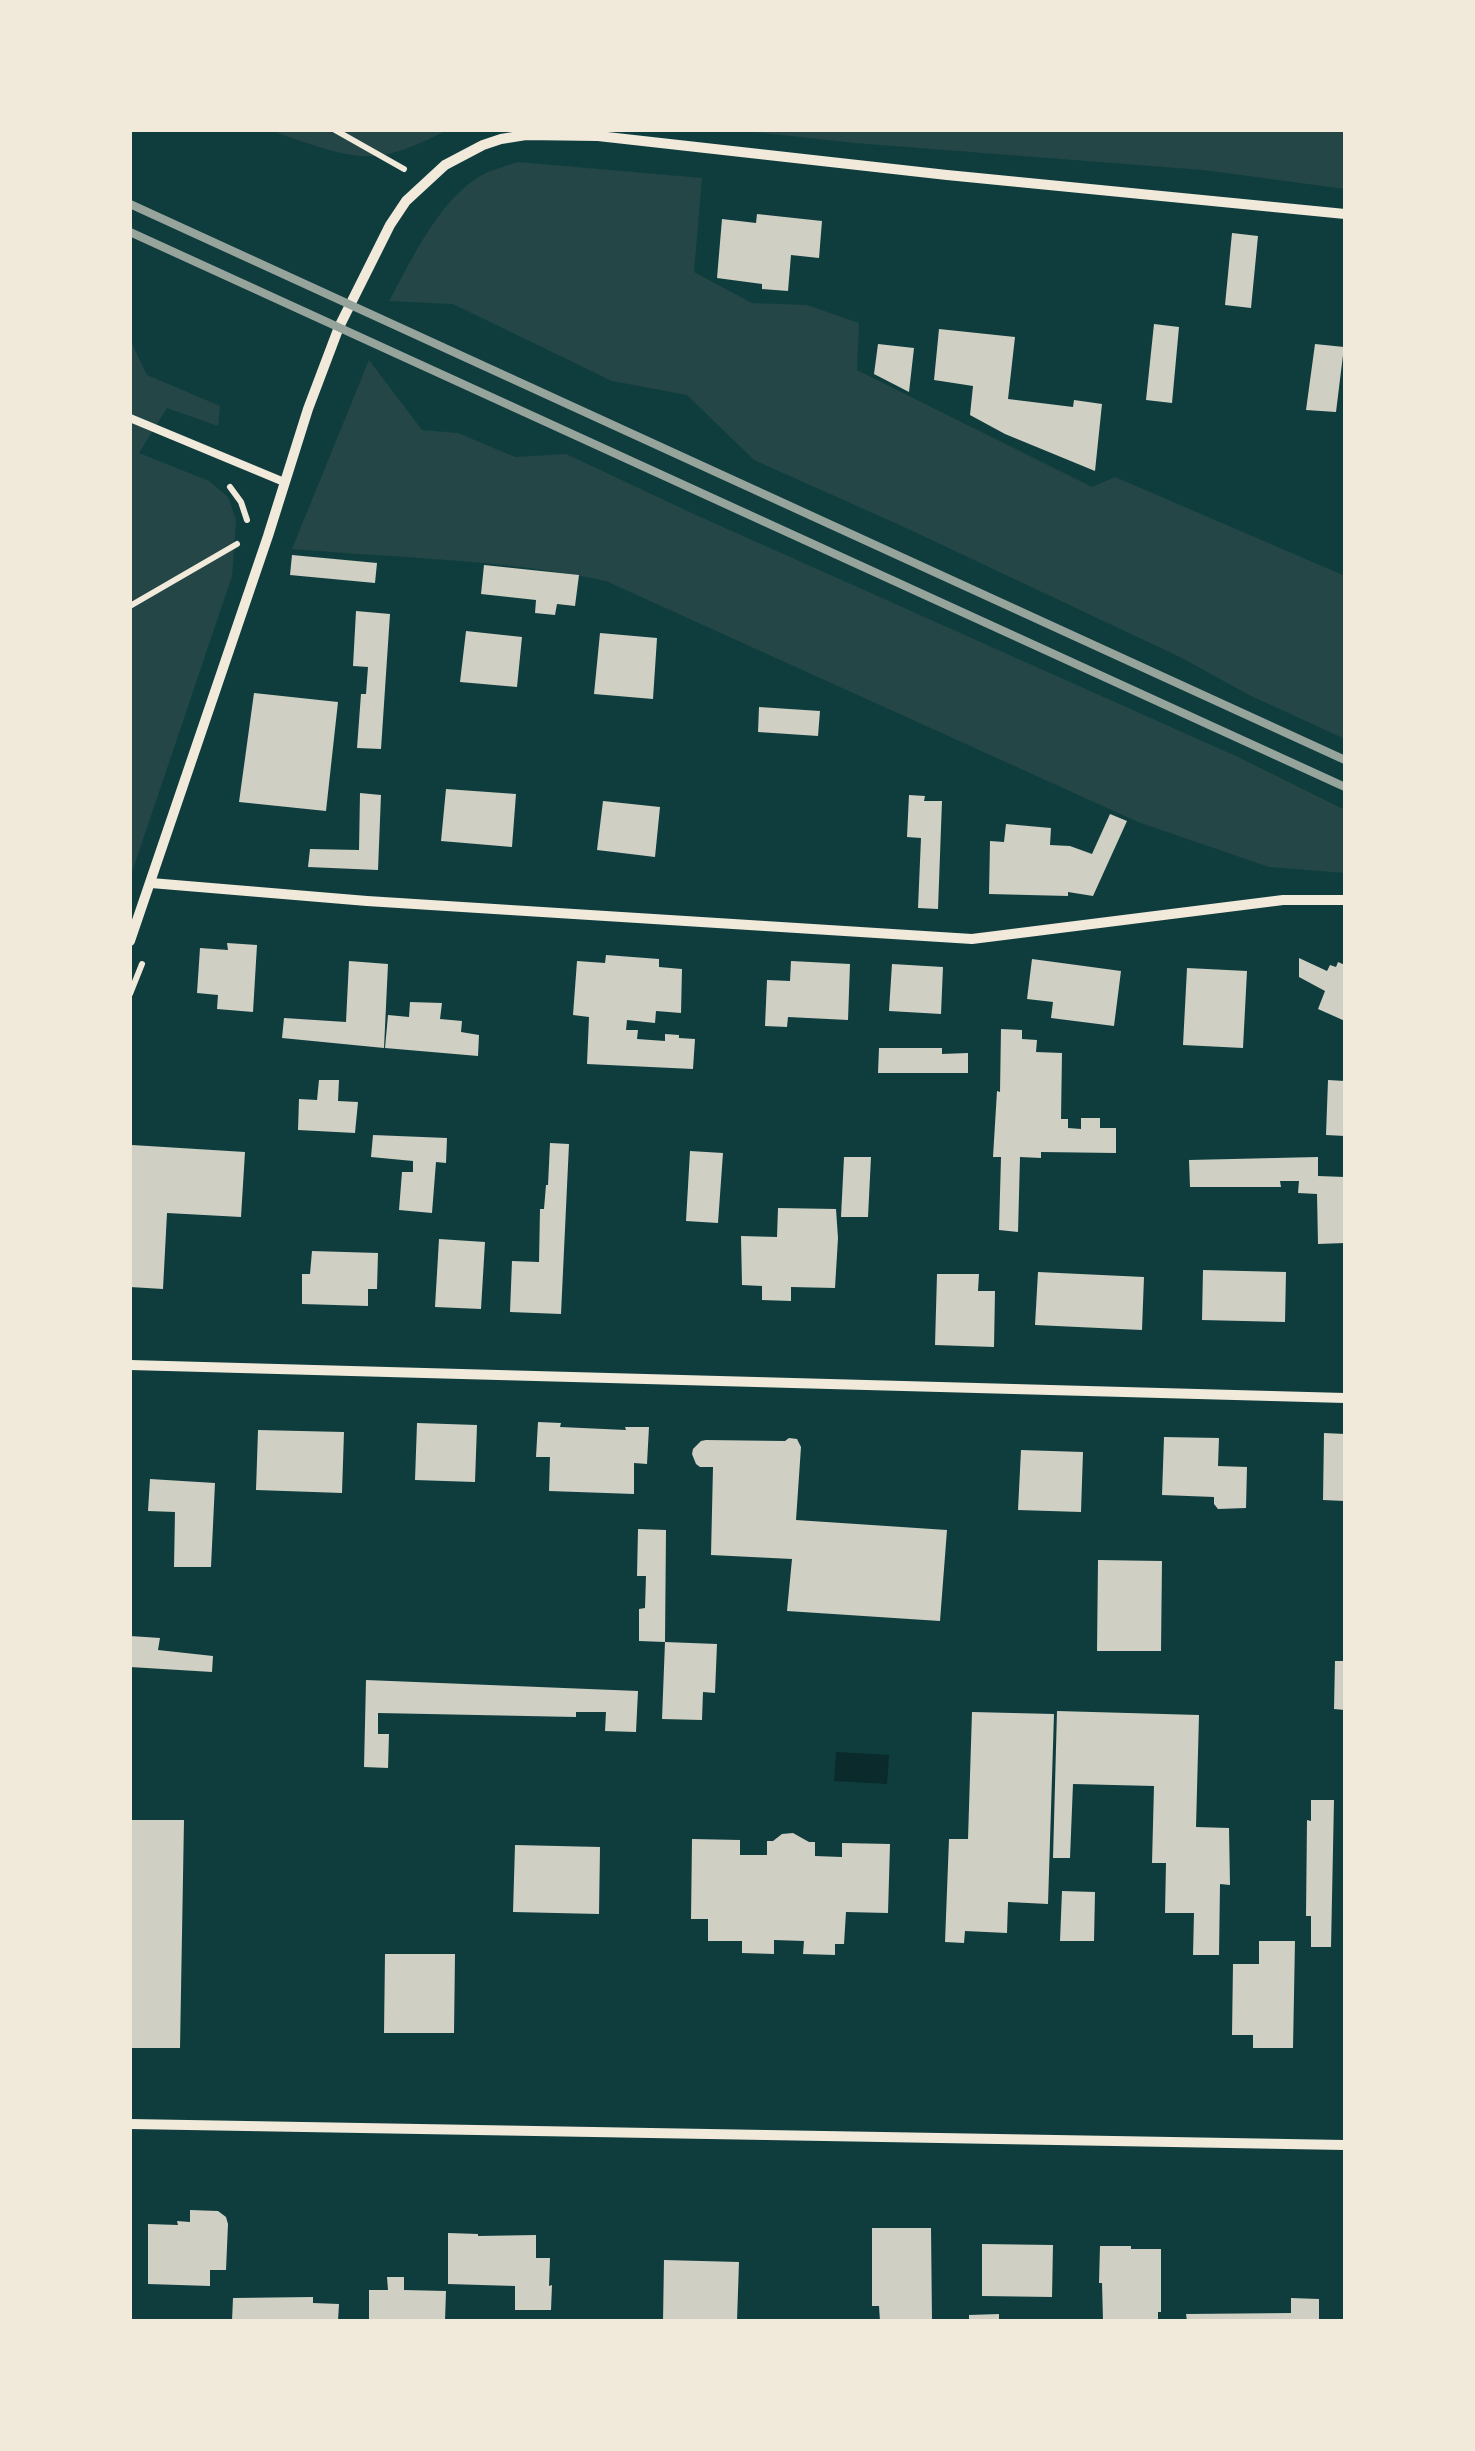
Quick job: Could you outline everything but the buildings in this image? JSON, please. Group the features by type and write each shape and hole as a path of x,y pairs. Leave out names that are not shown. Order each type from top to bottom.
{"street":[{"path":"130,942 338,327 406,201 445,165 483,144 501,139 526,135 598,136 1345,214"},
{"path":"151,883 366,901 972,938 1283,900 1345,900"},
{"path":"130,1365 1345,1398"},
{"path":"130,2124 1345,2144"}],"lane":[{"path":"130,418 284,482"}],"path":[{"path":"335,130 427,182"},
{"path":"221,478 241,502 246,517 244,541"},
{"path":"130,606 244,541 268,536"}],"shaded area":[{"path":"270,130 448,130 402,150 360,156"},
{"path":"736,130 1345,130 1345,189 1203,170"},
{"path":"518,162 702,178 694,272 752,303 807,305 859,323 857,370 1092,487 1115,477 1345,576 1345,739 1247,694 1182,658 754,460 687,395 612,381 453,304 389,301 418,247 456,195 488,172"},
{"path":"130,340 147,375 220,406 218,426 167,408 139,453 209,481 228,497 236,520 232,576 130,878"},
{"path":"369,360 422,430 458,433 515,457 566,454 1238,757 1345,810 1345,873 1269,867 1138,822 606,581 489,564 292,549"},
{"path":"836,1752 889,1755 887,1784 834,1781"}],"railway":[{"path":"130,204 1345,760"},
{"path":"130,232 1345,787"}]}
